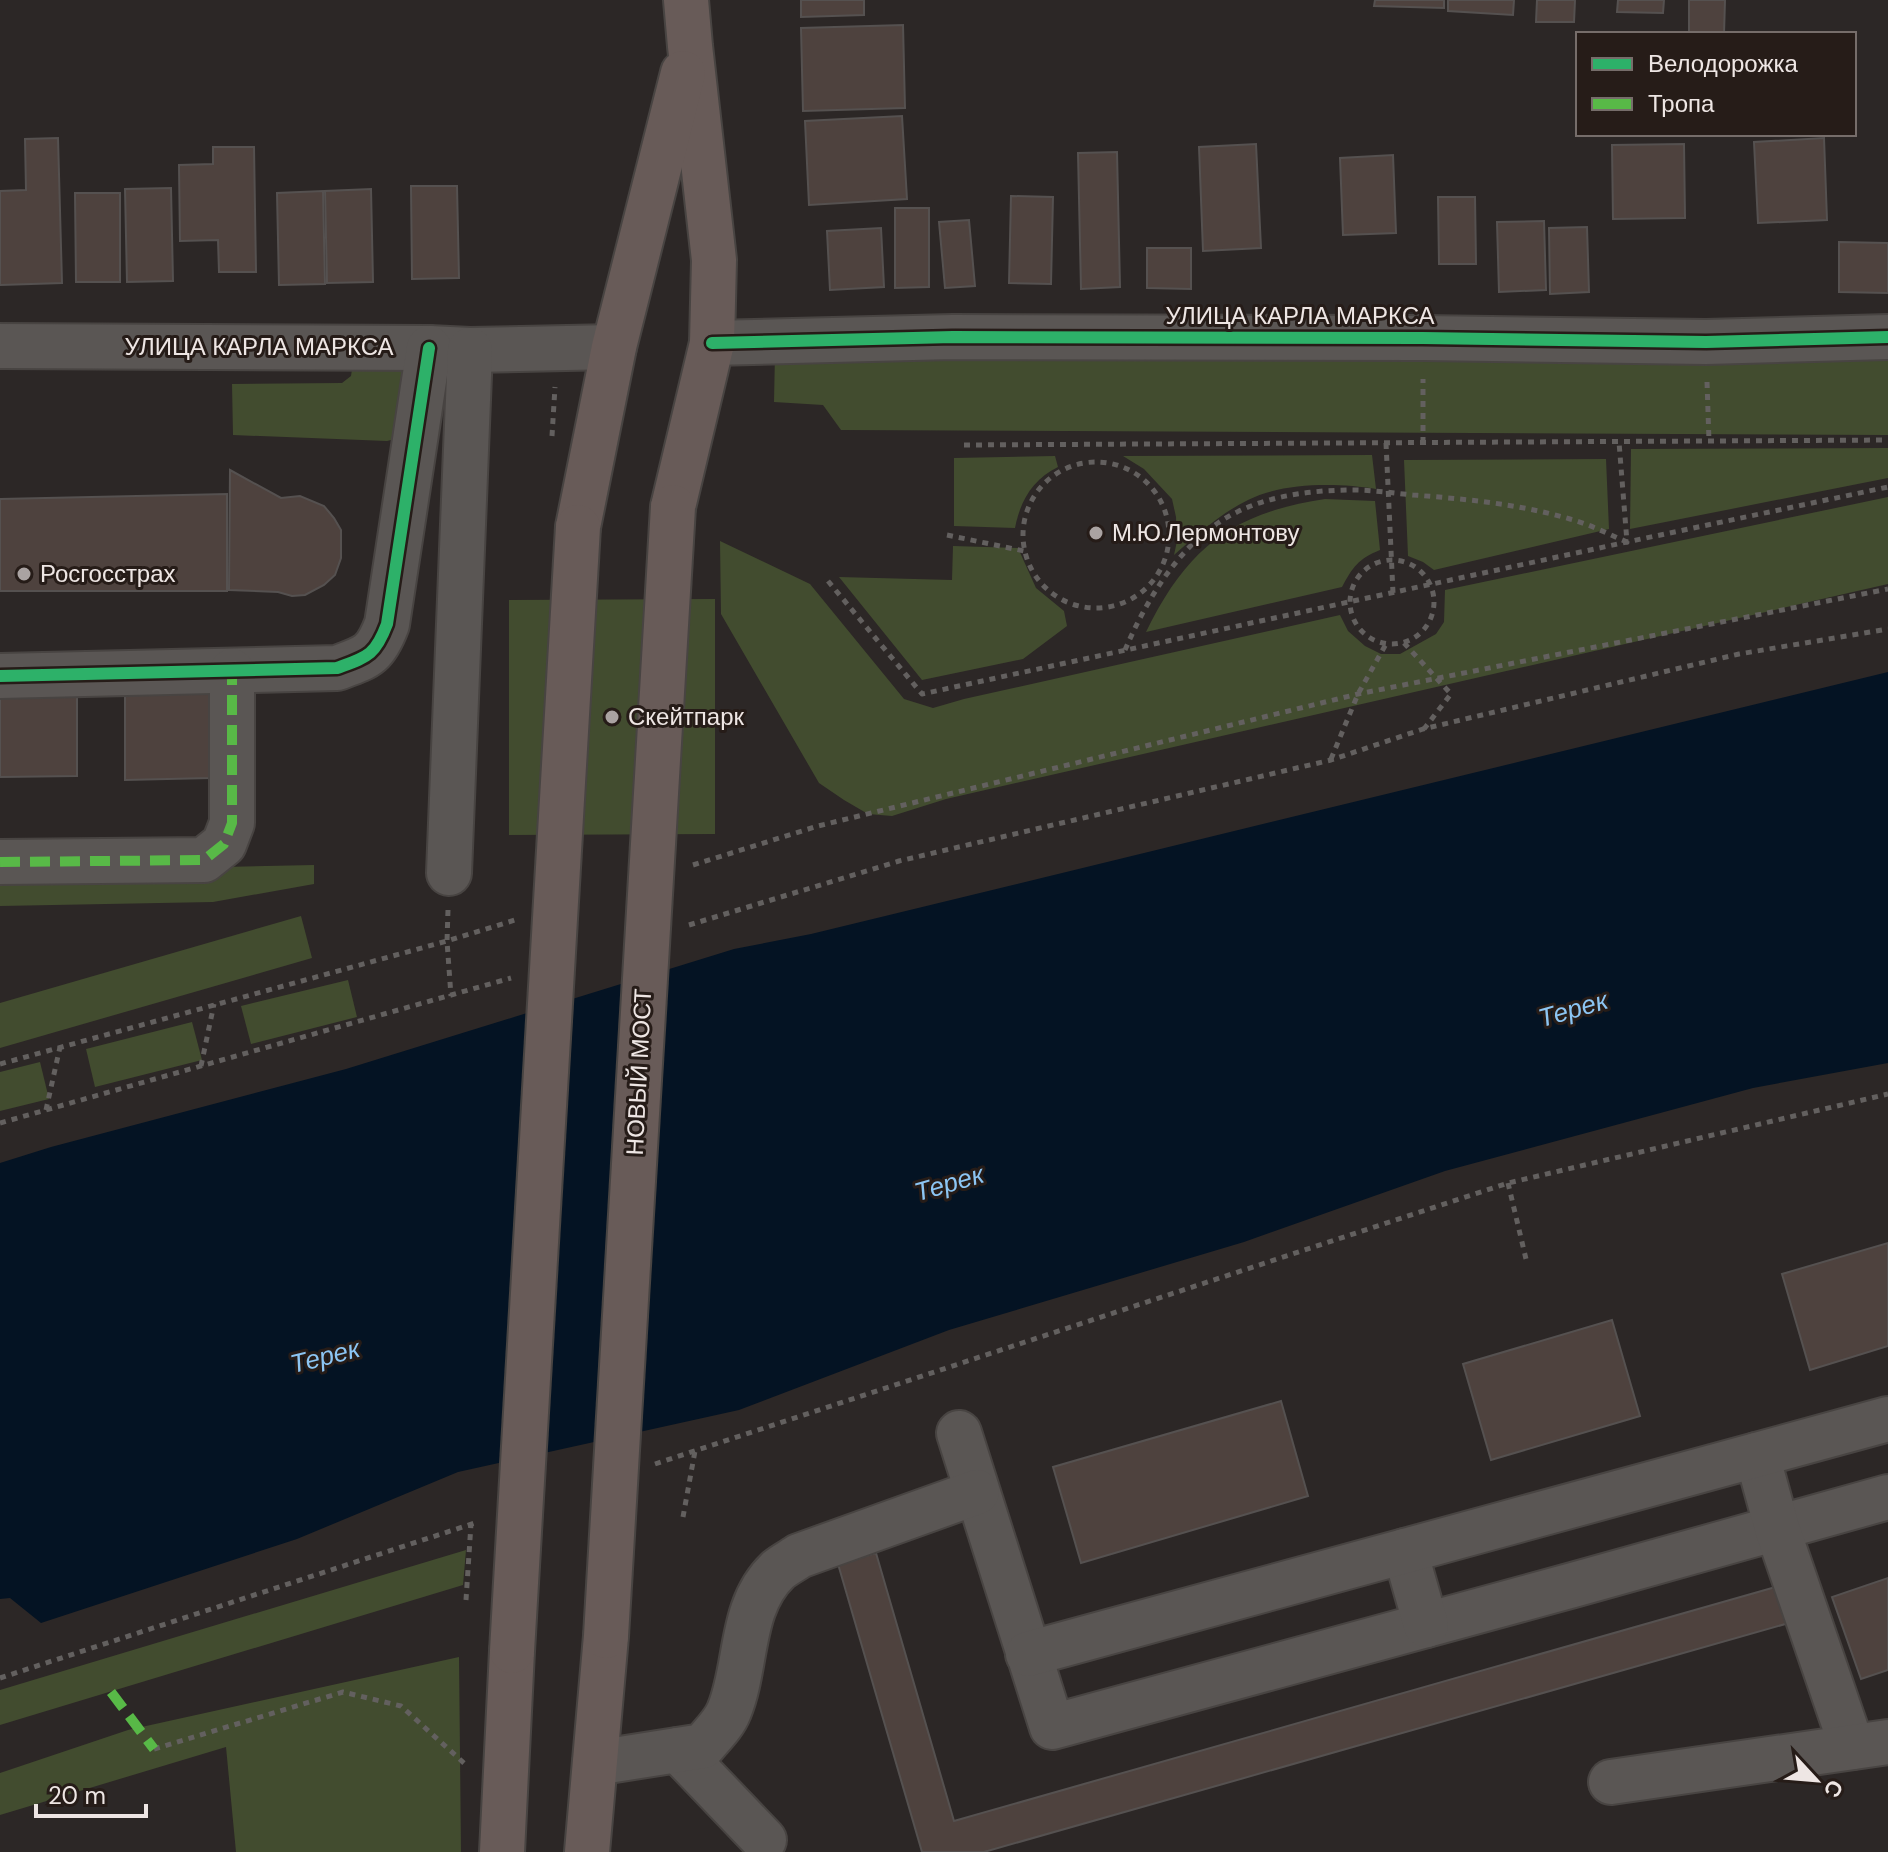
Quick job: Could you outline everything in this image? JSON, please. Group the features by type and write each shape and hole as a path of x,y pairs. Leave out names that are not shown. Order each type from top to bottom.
{"main road":[{"name":"НОВЫЙ МОСТ","path":"587,1852 606,1636 673,507 712,343 714,260 686,0"},
{"path":"502,1852 578,527 614,347 690,46"}],"street":[{"name":"УЛИЦА КАРЛА МАРКСА","path":"712,343 953,337 1706,342 1888,337"},
{"name":"УЛИЦА КАРЛА МАРКСА","path":"0,346 614,347"},
{"path":"0,676 337,668 369,656 380,642 387,624 449,349"},
{"path":"449,349 449,873"},
{"path":"0,862 204,860 224,844 232,823 232,671"},
{"path":"1028,1654 1888,1419"},
{"path":"959,1433 1052,1727 1888,1497"},
{"path":"1611,1782 1870,1744 1777,1528 1757,1455"},
{"path":"595,1763 703,1746 729,1714 747,1628 762,1590 778,1570 799,1556 977,1492"},
{"path":"1405,1551 1426,1625"},
{"path":"678,1750 764,1840"}],"path":[{"path":"1423,338 1423,443"},
{"path":"1706,342 1709,441"},
{"path":"552,439 558,347"},
{"path":"964,445 1888,440"},
{"path":"1619,442 1627,542"},
{"path":"1386,443 1393,593"},
{"path":"1093,462 1119,465 1141,477 1158,496 1168,520 1169,545 1160,570 1145,590 1123,604 1098,609 1073,605 1050,594 1034,575 1024,551 1023,525 1031,501 1047,481 1068,467 1093,462"},
{"path":"828,581 922,694 1888,487"},
{"path":"1125,651 1139,617 1187,550 1217,523 1250,506 1299,493 1354,490 1455,497 1523,507 1573,519 1627,542"},
{"path":"947,535 1024,551"},
{"path":"1392,560 1415,567 1430,585 1434,599 1432,613 1426,627 1416,637 1403,643 1386,644 1364,635 1356,626 1349,603 1357,578 1367,568 1392,560"},
{"path":"1160,570 1168,574"},
{"path":"684,867 818,826 1358,694 1888,589"},
{"path":"689,925 899,861 1331,760 1423,729 1739,654 1888,629"},
{"path":"1403,643 1451,694 1423,729"},
{"path":"1331,760 1358,694 1386,644"},
{"path":"449,873 447,941 451,996"},
{"path":"0,1064 521,918"},
{"path":"0,1123 524,975"},
{"path":"201,1066 214,1004"},
{"path":"46,1110 60,1047"},
{"path":"650,1466 1508,1183 1888,1094"},
{"path":"1508,1183 1526,1259"},
{"path":"683,1517 695,1451"},
{"path":"0,1678 486,1520"},
{"path":"466,1600 471,1524"},
{"path":"154,1749 343,1692 401,1706 469,1767"}],"green space":[{"path":"1888,349 1888,435 841,430 823,405 774,402 775,353"},
{"path":"353,363 412,365 403,437 387,441 233,435 232,384 342,383 351,376"},
{"path":"1888,448 1888,478 1630,529 1631,449"},
{"path":"1372,455 1376,489 1311,486 1262,494 1228,511 1174,555 1177,541 1172,499 1144,469 1123,456"},
{"path":"1055,456 1058,467 1041,478 1029,492 1015,528 954,526 954,458"},
{"path":"1606,459 1609,529 1434,570 1408,556 1404,460"},
{"path":"1888,497 1888,584 946,799 892,816 868,814 819,783 721,614 720,541 810,584 904,699 933,708 1340,615 1348,631 1365,646 1381,654 1400,654 1436,634 1444,622 1445,590"},
{"path":"1325,499 1375,501 1380,550 1357,564 1342,587 1146,632 1178,578 1216,539 1264,514"},
{"path":"953,546 1018,548 1036,588 1064,611 1067,626 1023,659 922,680 839,577 952,580"},
{"name":"Скейтпарк","path":"715,599 715,834 509,835 509,600"},
{"path":"314,865 314,884 213,902 0,906 0,872"},
{"path":"301,916 312,958 0,1048 0,1003"},
{"path":"348,980 357,1017 251,1044 241,1006"},
{"path":"192,1022 202,1060 95,1087 86,1049"},
{"path":"40,1062 49,1099 0,1111 0,1072"},
{"path":"466,1550 463,1585 0,1725 0,1690"},
{"path":"459,1657 461,1852 236,1852 226,1747 0,1815 0,1773 128,1730"}],"water":[{"name":"Терек","path":"1888,672 1888,1063 1753,1088 1445,1171 1244,1242 949,1330 739,1410 458,1472 297,1539 41,1623 10,1598 0,1599 0,1163 346,1069 734,949 811,934"}],"building":[{"path":"801,0 864,0 864,15 801,17"},
{"path":"1375,0 1444,0 1444,8 1374,6"},
{"path":"1448,0 1514,0 1513,15 1448,11"},
{"path":"1537,0 1575,0 1574,22 1536,22"},
{"path":"1618,0 1664,0 1663,13 1617,12"},
{"path":"1689,0 1725,0 1724,32 1689,32"},
{"path":"903,25 905,108 803,111 801,28"},
{"path":"902,116 907,199 809,205 805,121"},
{"path":"58,138 62,283 0,285 0,191 26,190 25,139"},
{"path":"1824,138 1827,220 1758,223 1754,142"},
{"path":"1256,144 1261,248 1203,251 1199,147"},
{"path":"1684,144 1685,218 1613,219 1612,145"},
{"path":"213,147 254,147 256,272 219,272 218,240 180,241 179,165 213,164"},
{"path":"1117,152 1120,287 1081,289 1078,153"},
{"path":"1393,155 1396,233 1343,235 1340,158"},
{"path":"411,186 457,186 459,278 412,279"},
{"path":"171,188 173,281 127,282 125,189"},
{"path":"371,189 373,282 327,283 325,191"},
{"path":"323,191 325,284 279,285 277,193"},
{"path":"75,193 120,193 120,282 76,282"},
{"path":"1011,196 1053,197 1051,284 1009,283"},
{"path":"1438,197 1475,197 1476,264 1439,264"},
{"path":"895,208 929,208 929,287 895,288"},
{"path":"969,220 975,286 945,288 939,222"},
{"path":"1544,221 1546,290 1499,292 1497,222"},
{"path":"1587,227 1589,292 1550,294 1549,228"},
{"path":"881,228 884,287 830,290 827,231"},
{"path":"1839,242 1888,243 1888,293 1839,292"},
{"path":"1147,248 1191,248 1191,289 1147,288"},
{"path":"230,470 281,498 300,496 324,506 334,518 341,530 341,558 335,575 324,585 305,595 292,596 278,592 229,590"},
{"path":"227,494 227,591 0,591 0,499"},
{"path":"0,688 77,688 77,776 0,777"},
{"path":"211,690 211,778 125,780 125,691"},
{"path":"1888,1243 1888,1346 1810,1370 1782,1274"},
{"path":"1612,1320 1640,1416 1491,1460 1463,1364"},
{"path":"1281,1401 1308,1496 1081,1563 1053,1467"},
{"path":"876,1553 954,1821 1779,1586 1789,1623 984,1852 922,1852 838,1564"},
{"path":"1888,1578 1888,1670 1861,1679 1832,1597"}],"marked path":[{"path":"0,862 204,860 224,844 232,823 232,671"},
{"path":"111,1692 154,1749"}],"cycle path":[{"path":"712,343 953,337 1706,342 1888,337"},
{"path":"0,676 337,668 369,654 387,624 429,348"}],"place":[{"name":"М.Ю.Лермонтову","path":"1096,533"},
{"name":"Росгосстрах","path":"24,574"},
{"name":"Скейтпарк","path":"612,717"}]}
